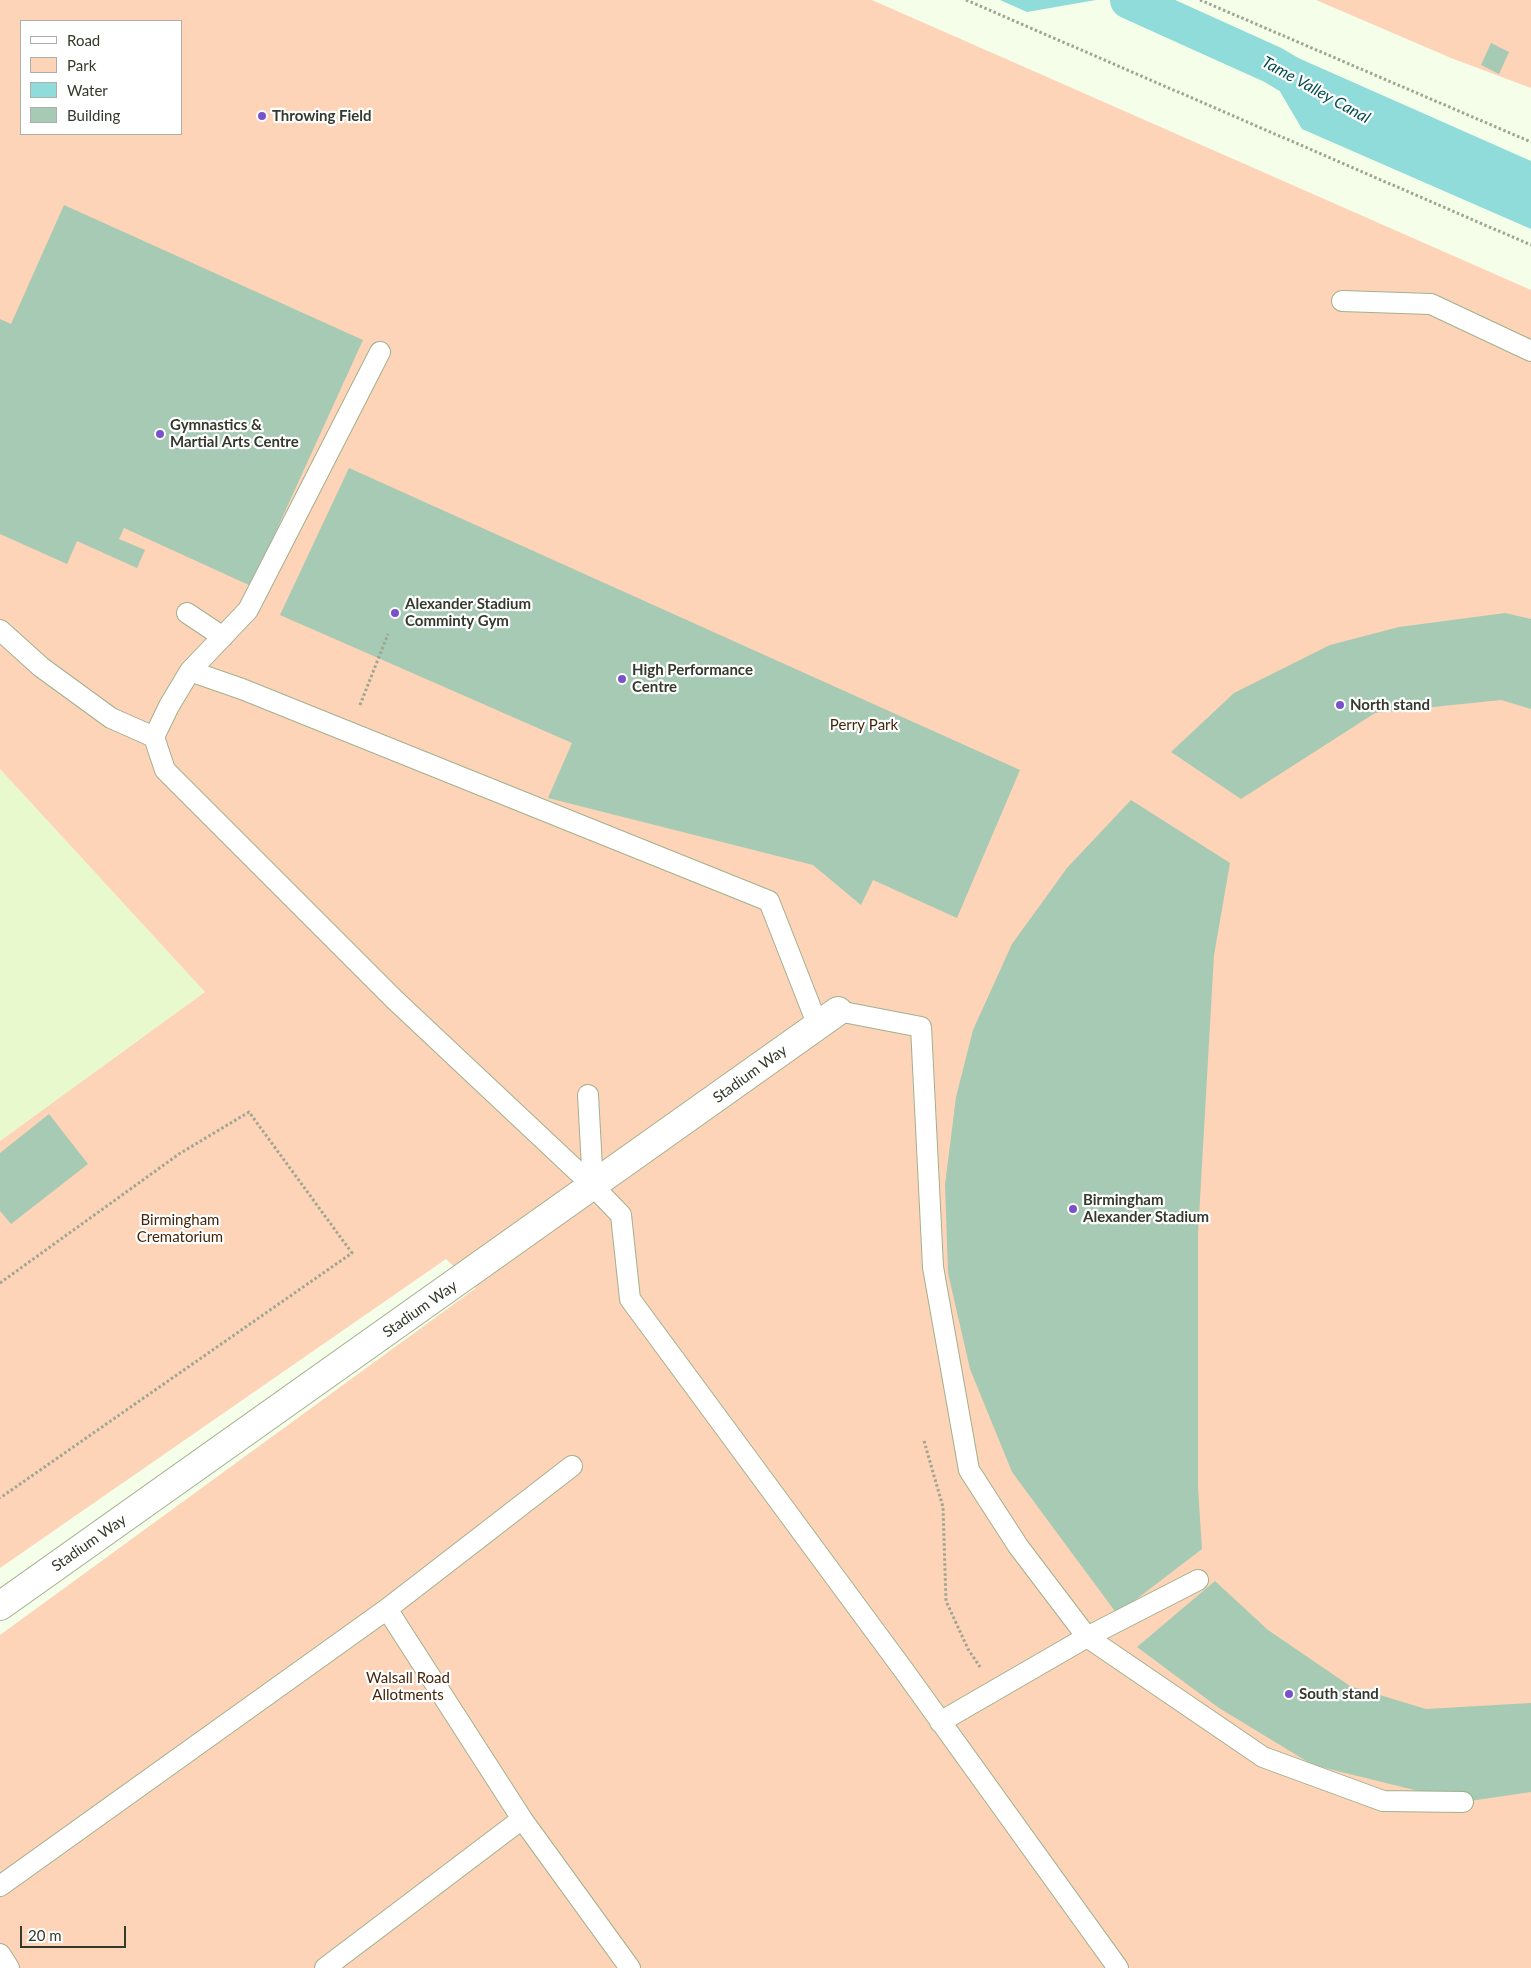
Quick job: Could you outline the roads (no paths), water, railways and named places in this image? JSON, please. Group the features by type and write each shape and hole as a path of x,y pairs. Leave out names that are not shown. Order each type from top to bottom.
{"street":[{"name":"Stadium Way","path":"0,1606 828,1018"}],"lane":[{"path":"1342,301 1431,304 1531,351"},
{"path":"380,352 248,610 190,671 169,706 154,737 165,770 395,1000 593,1186 621,1215 630,1299 1118,1968"},
{"path":"187,613 223,637"},
{"path":"0,630 41,667 111,718 154,737"},
{"path":"190,671 349,732 769,901 828,1018 921,1027 932,1267 969,1470 1018,1546 1087,1637 1263,1757 1383,1801 1463,1802"},
{"path":"588,1095 593,1186"},
{"path":"0,1886 386,1609 572,1466"},
{"path":"940,1722 1087,1637 1198,1580"},
{"path":"386,1609 522,1819 630,1968"},
{"path":"325,1968 522,1819"},
{"path":"0,1954 9,1968"}],"water":[{"path":"1000,0 1096,0 1027,12"},
{"path":"1241,51 1276,58 1296,57 1531,161 1531,229 1302,129 1269,73"}],"waterway":[{"name":"Tame Valley Canal","path":"1129,0 1273,65 1288,74"}],"place":[{"name":"Throwing Field","path":"262,116"},
{"name":"Gymnastics & Martial Arts Centre","path":"160,434"},
{"name":"Alexander Stadium Comminty Gym","path":"395,613"},
{"name":"High Performance Centre","path":"622,679"},
{"name":"North stand","path":"1340,705"},
{"name":"Birmingham Alexander Stadium","path":"1073,1209"},
{"name":"South stand","path":"1289,1694"}],"park label":[{"name":"Perry Park","path":"864,725"},
{"name":"Birmingham Crematorium","path":"180,1228"},
{"name":"Walsall Road Allotments","path":"408,1686"}]}
